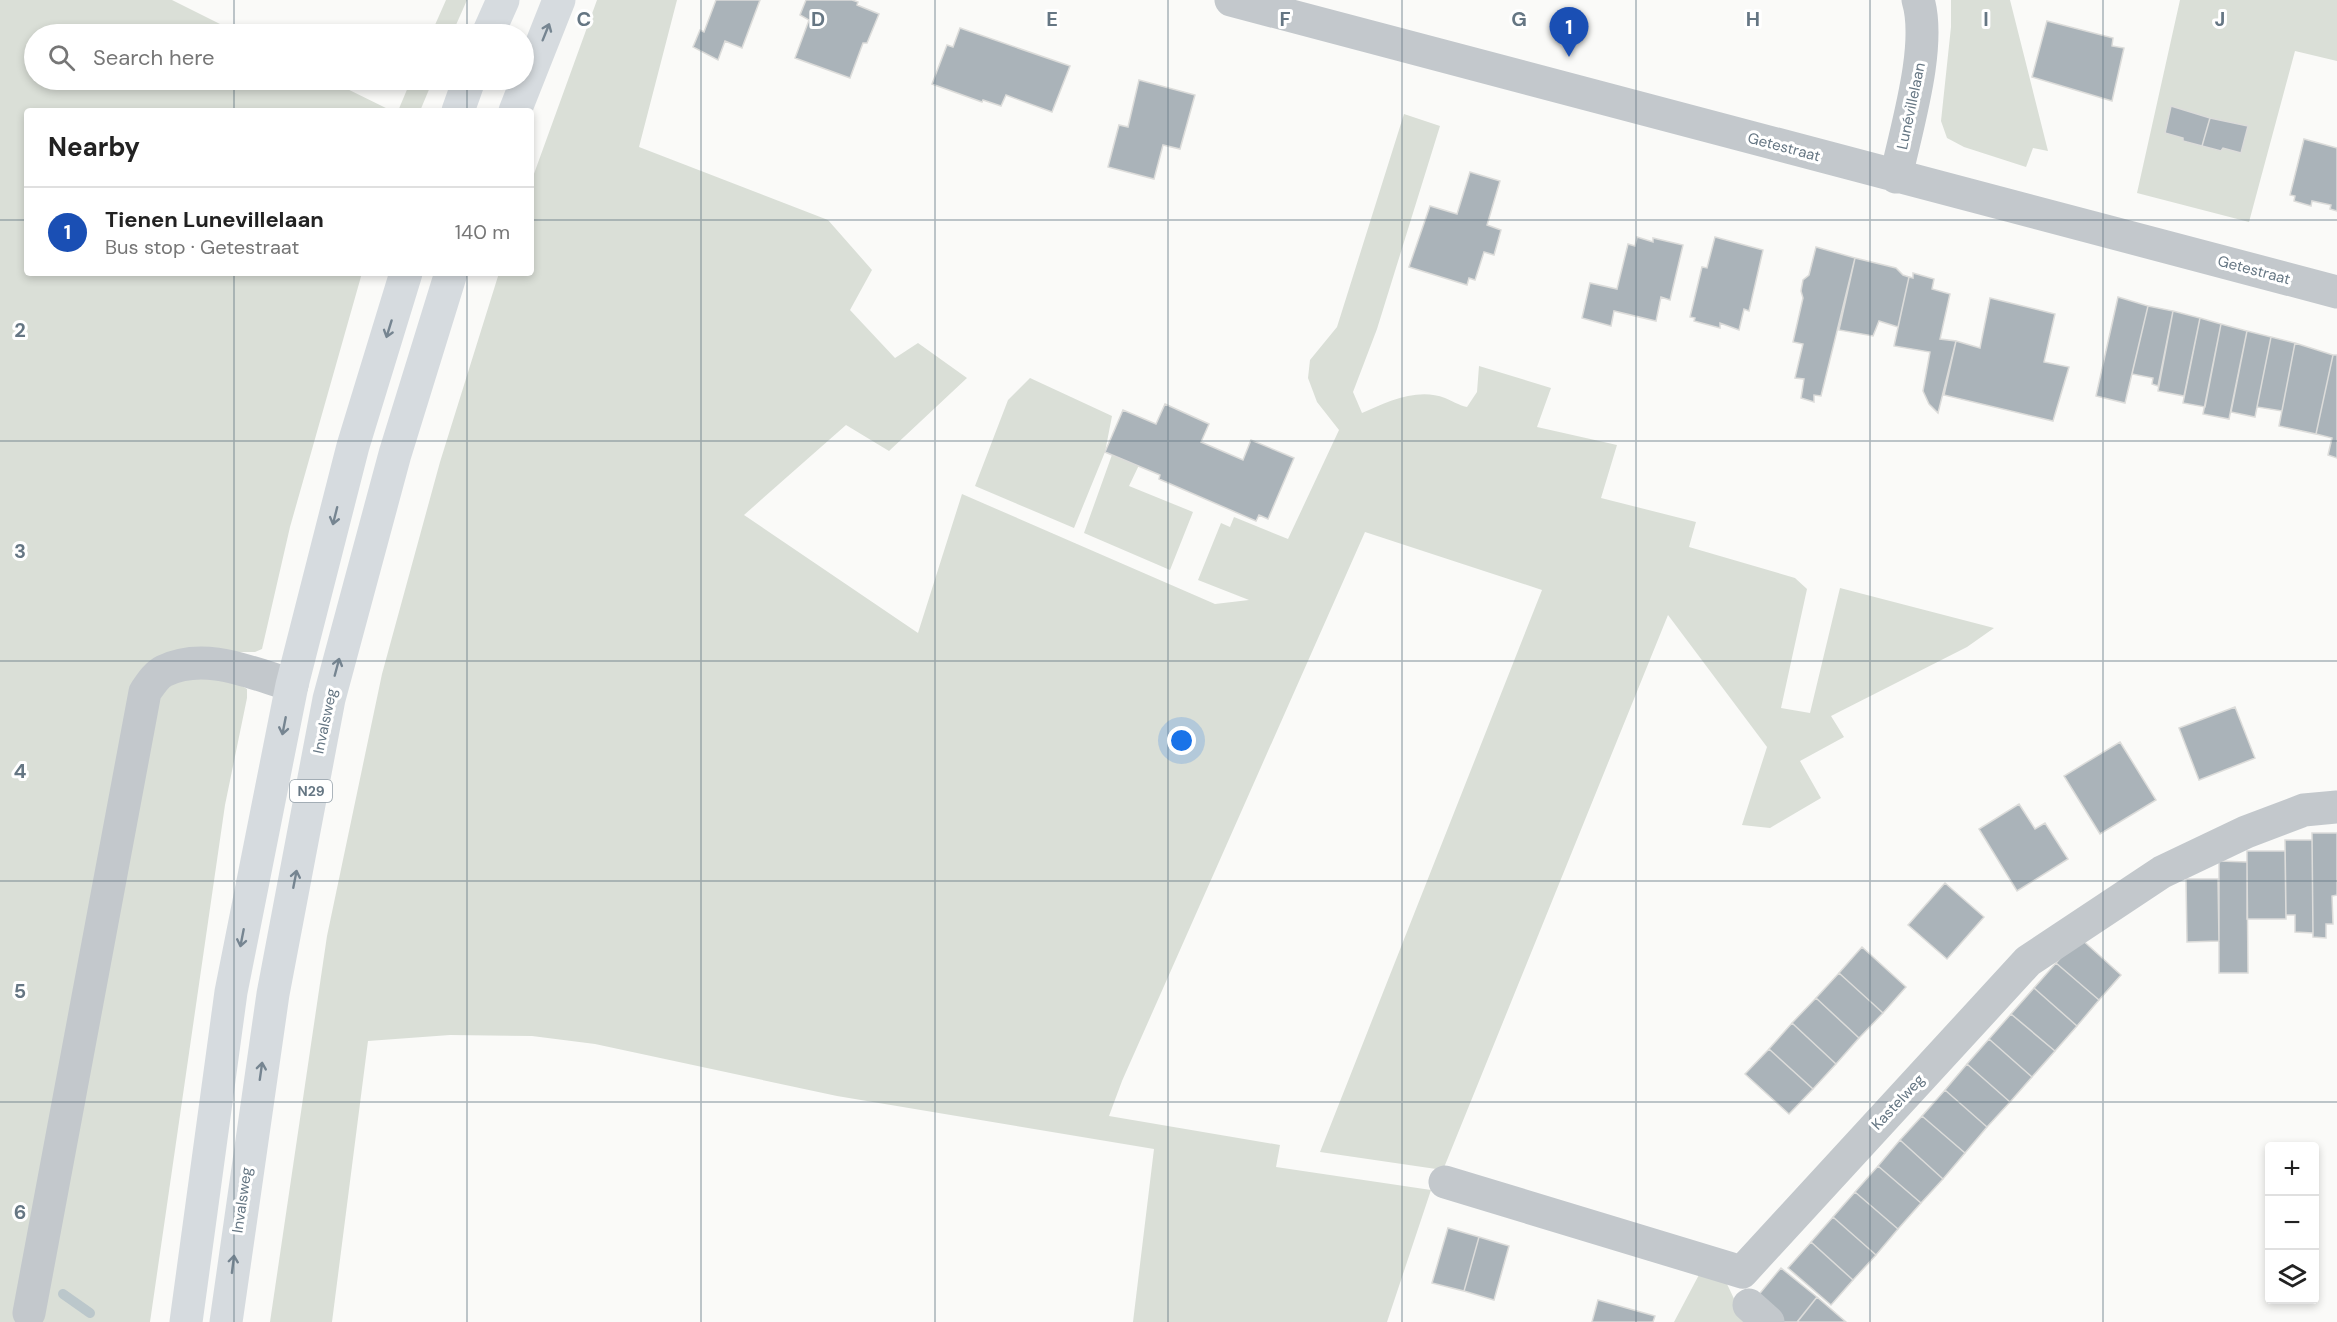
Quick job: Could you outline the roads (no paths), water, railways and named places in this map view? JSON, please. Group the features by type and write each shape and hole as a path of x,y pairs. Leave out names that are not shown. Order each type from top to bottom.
{"main road":[{"path":"492,24 503,0"},
{"path":"534,62 559,0"},
{"path":"459,108 465,90"},
{"path":"515,108 523,90"},
{"name":"N29","path":"186,1322 231,992 292,685 353,446 405,276"},
{"name":"Invalsweg","path":"226,1322 273,994 329,699 395,454 450,276"}],"street":[{"name":"Getestraat","path":"1231,0 2337,292"},
{"name":"Lunévillelaan","path":"1896,177 1921,55 1918,0"},
{"path":"29,1313 145,692 162,672 190,663 217,663 292,685"},
{"name":"Kastelweg","path":"1445,1182 1742,1272 2028,961 2162,872 2246,832 2284,817 2304,810 2337,807"}],"waterway":[{"path":"63,1294 90,1313"}],"place":[{"name":"Tienen Lunevillelaan","path":"1569,57"}]}
